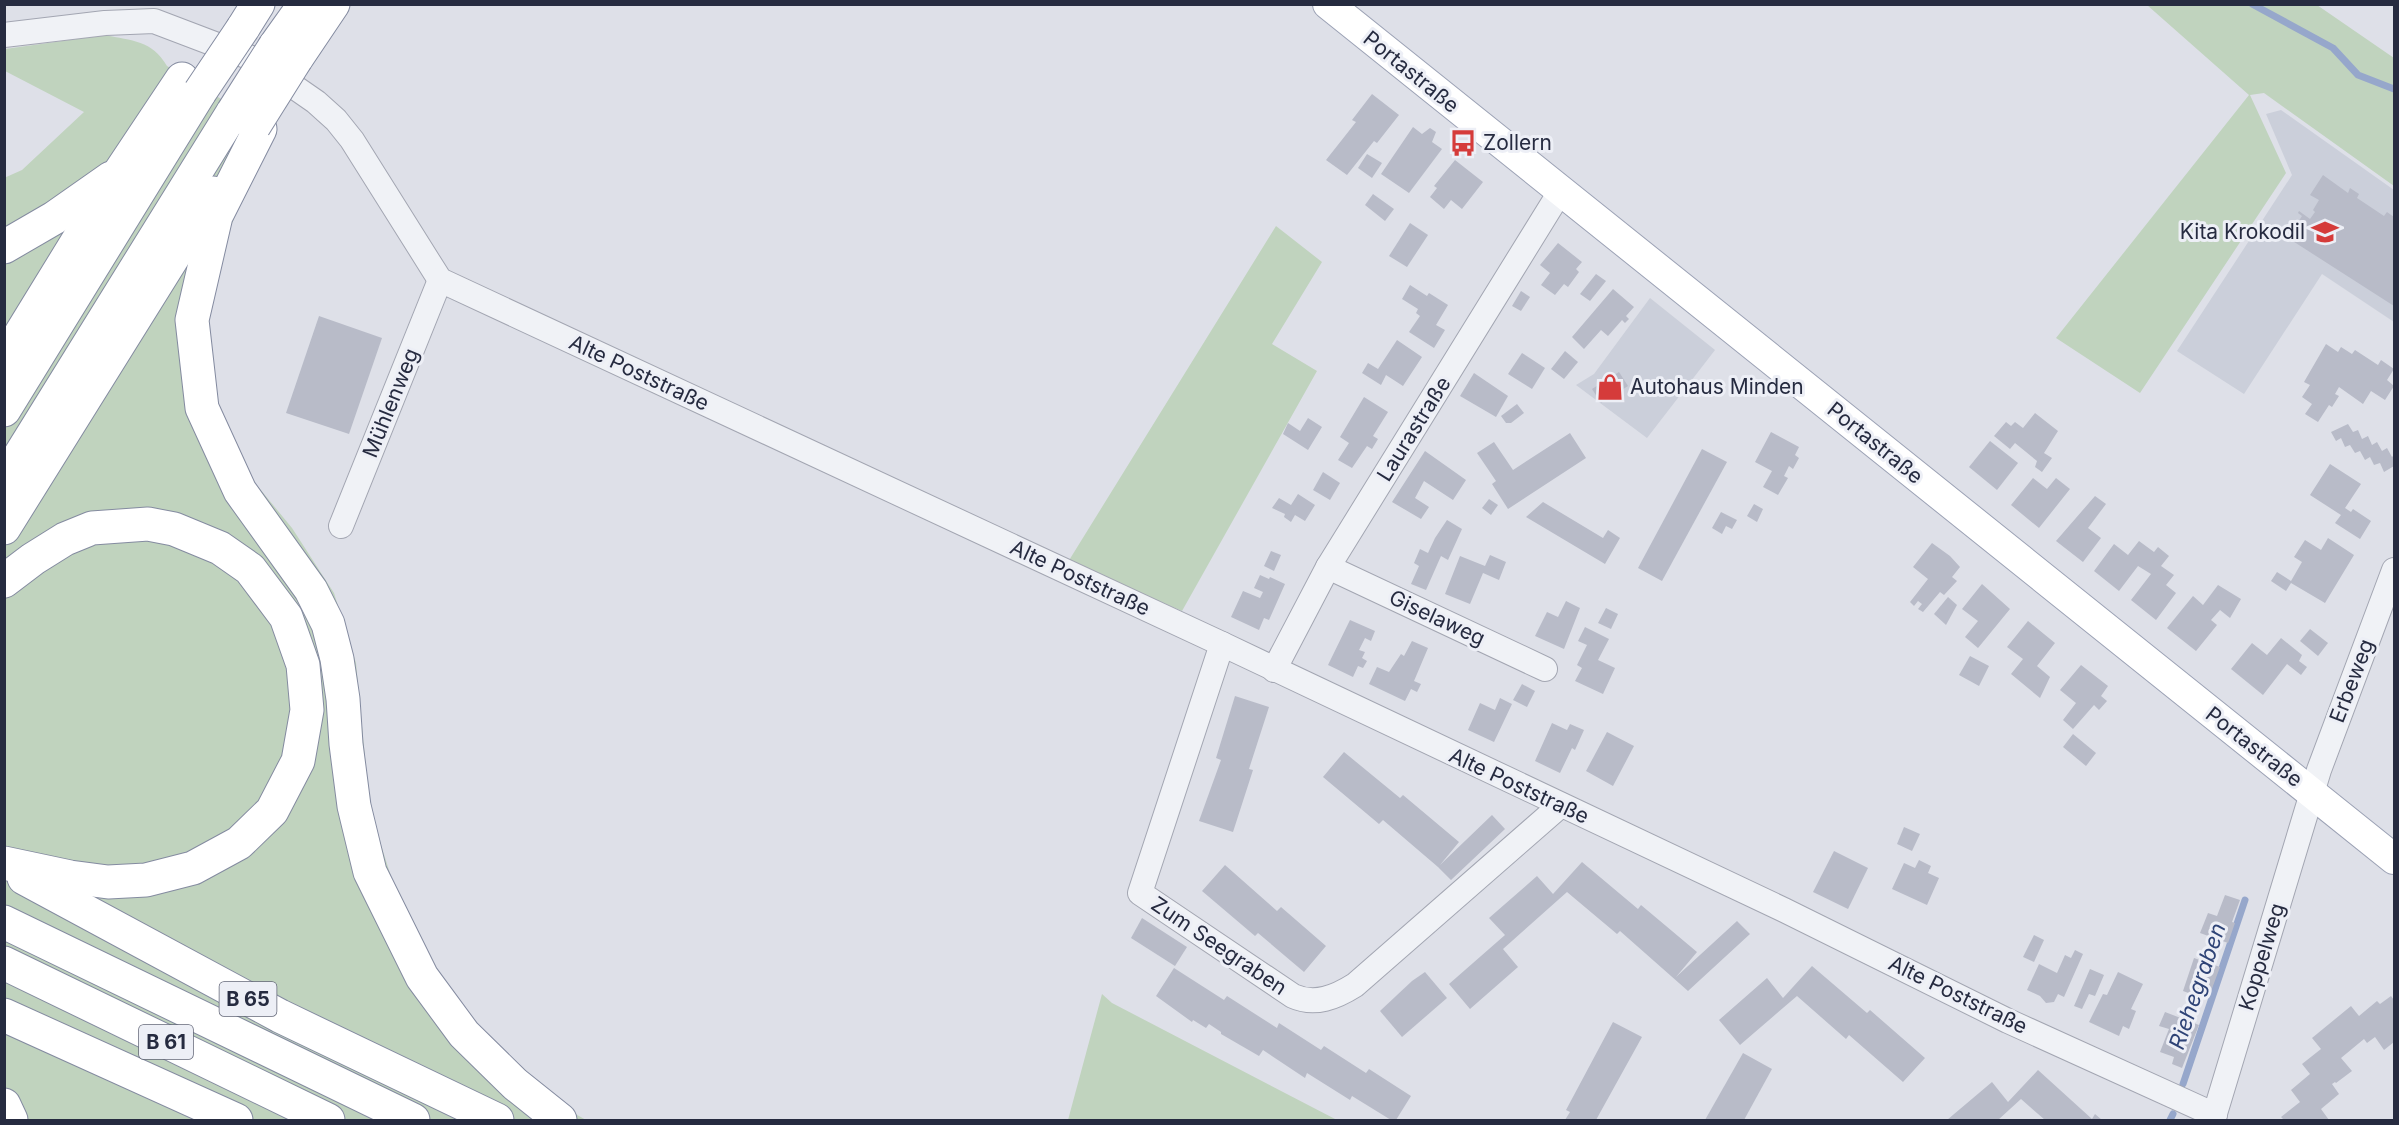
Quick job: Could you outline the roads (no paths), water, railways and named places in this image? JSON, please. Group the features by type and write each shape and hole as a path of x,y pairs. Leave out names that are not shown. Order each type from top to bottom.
{"highway":[{"path":"4,528 249,122 286,53 305,4"},
{"path":"286,53 333,4"},
{"path":"4,361 120,172 191,85 240,14"},
{"path":"4,410 191,85"},
{"path":"4,481 249,122"},
{"path":"249,122 216,216 192,320 202,408 240,491 311,590 328,624 337,659 343,699 354,806 370,872 417,966 464,1034 515,1084 560,1120"},
{"path":"4,247 54,218 120,172"},
{"path":"4,582 33,559 65,539 92,528 148,524 174,529 220,548 250,569 286,617 303,665 307,710 298,761 272,811 239,843 193,868 146,879 108,882 4,865"},
{"name":"B 65","path":"4,865 280,1016 497,1120"},
{"name":"B 61","path":"4,922 413,1120"},
{"name":"B 61","path":"4,963 328,1120"},
{"path":"4,1015 236,1120"},
{"path":"4,1105 11,1120"}],"main road":[{"name":"Portastraße","path":"1328,4 2394,859"}],"street":[{"path":"4,35 105,22 154,21 254,59 316,102 336,120 352,140 440,280"},
{"name":"Laurastraße","path":"1274,670 1328,567 1560,192"},
{"name":"Mühlenweg","path":"341,526 440,280"},
{"name":"Alte Poststraße","path":"440,280 1222,644 1784,910 2008,1021 2214,1118"},
{"name":"Giselaweg","path":"1328,567 1545,669"},
{"name":"Erbeweg","path":"2312,793 2394,570"},
{"name":"Zum Seegraben","path":"1222,644 1140,893 1293,996 1310,1001 1325,999 1340,994 1355,985 1561,805"},
{"name":"Koppelweg","path":"2214,1118 2312,793"}],"waterway":[{"name":"Riehegraben","path":"2252,4 2333,48 2358,75 2394,89"},
{"name":"Riehegraben","path":"2183,1084 2245,900"},
{"name":"Riehegraben","path":"2170,1120 2173,1114"}],"place":[{"name":"Zollern","path":"1463,143"},
{"name":"Kita Krokodil","path":"2325,232"},
{"name":"Autohaus Minden","path":"1610,387"}]}
